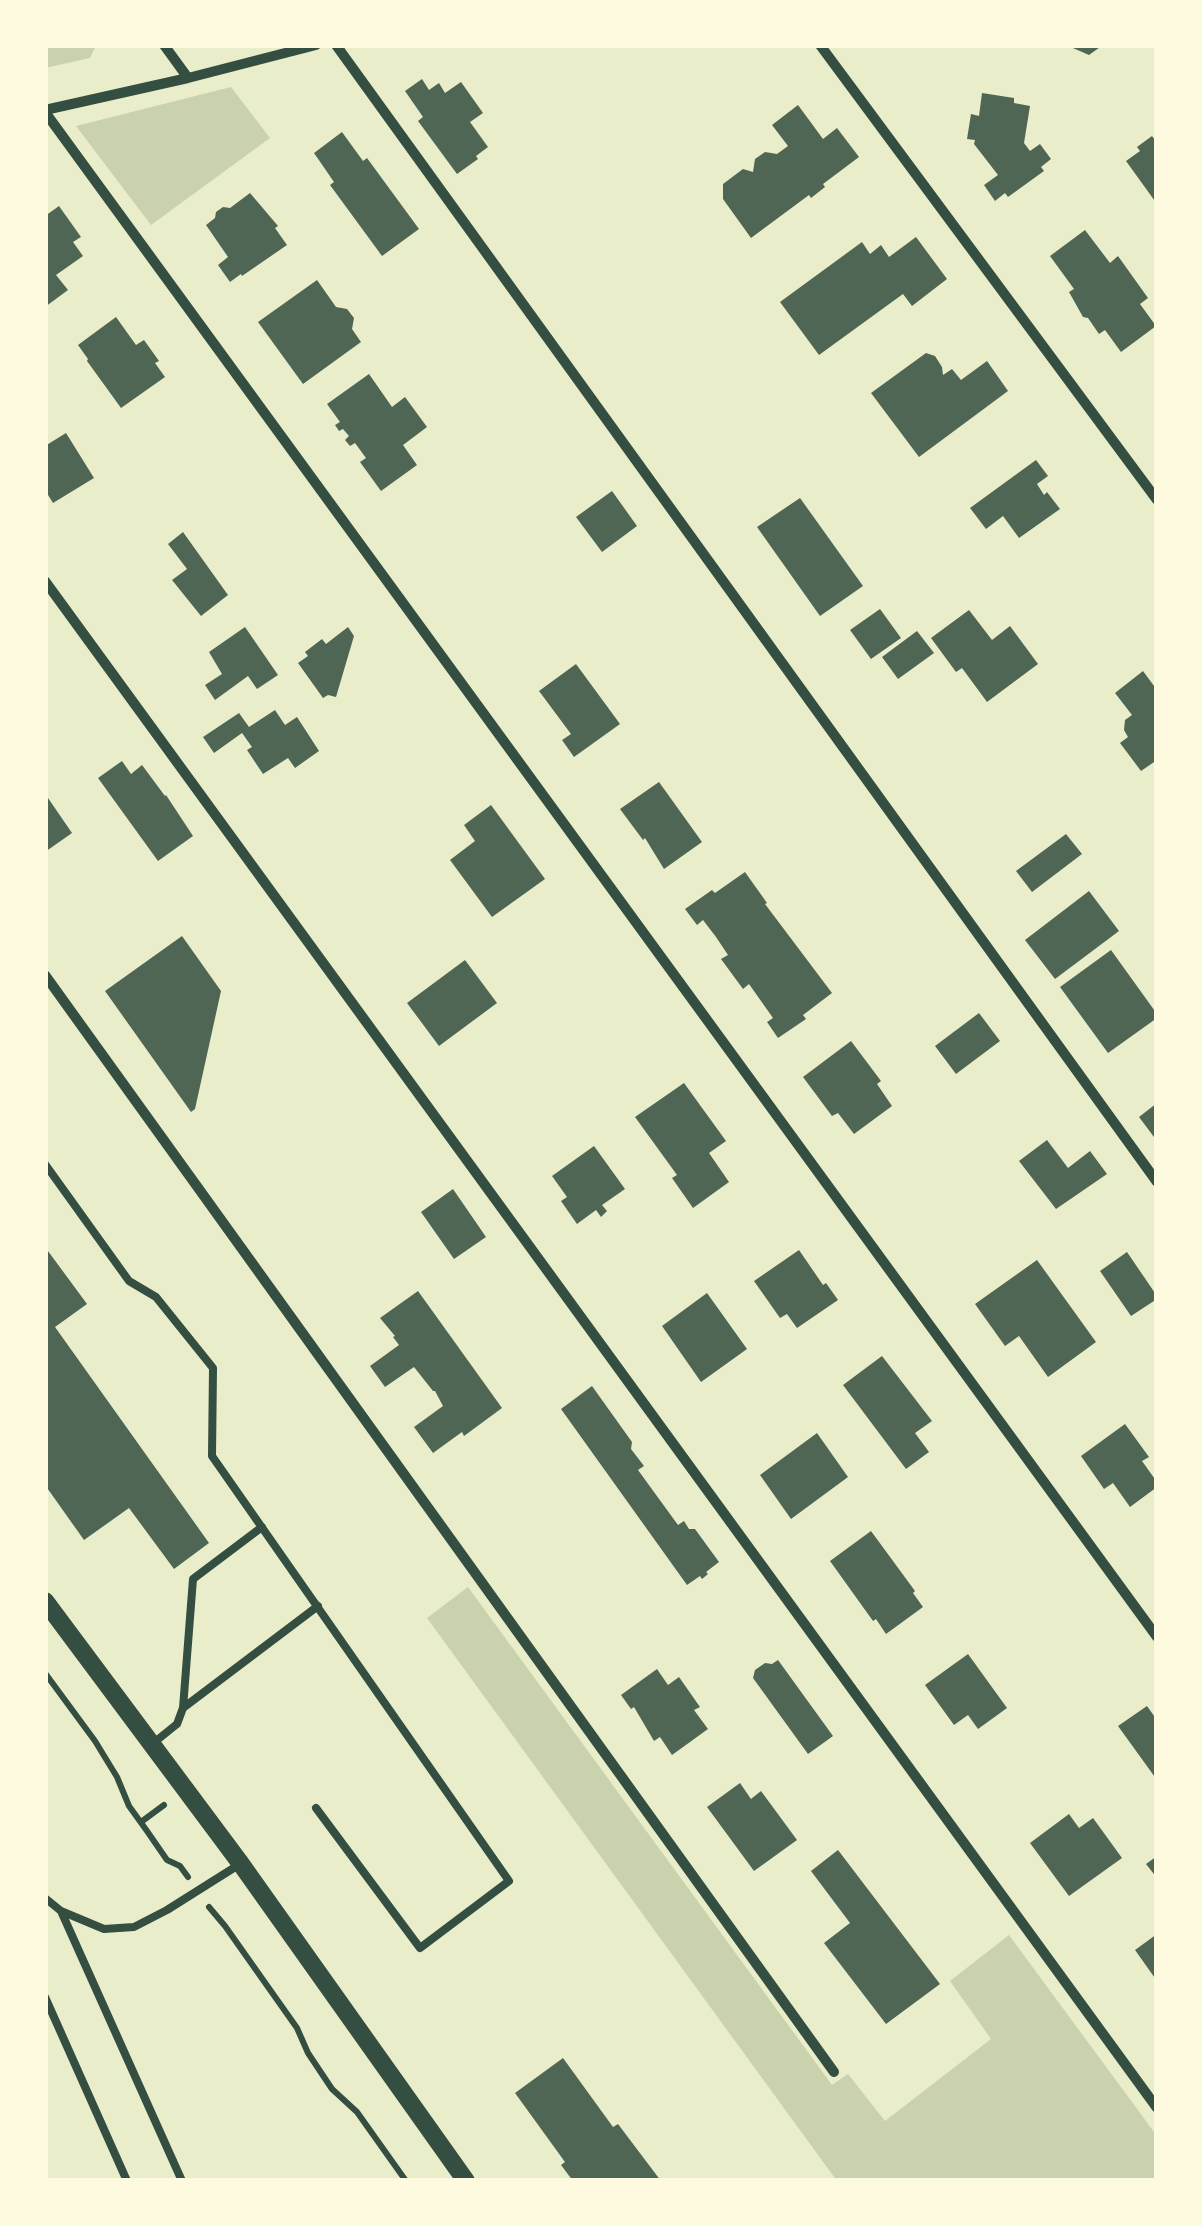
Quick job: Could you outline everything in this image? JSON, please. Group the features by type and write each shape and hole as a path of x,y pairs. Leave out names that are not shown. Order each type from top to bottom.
{"street":[{"path":"164,45 188,78"},
{"path":"316,45 45,111 1157,1637"},
{"path":"336,45 1157,1182"},
{"path":"820,45 1157,500"},
{"path":"45,581 1157,2108"},
{"path":"45,975 834,2072"},
{"path":"45,1601 241,1864 466,2181"}],"lane":[{"path":"45,1164 129,1281 156,1297 213,1368 212,1456 509,1881 420,1948 316,1808"},
{"path":"151,1745 177,1724 183,1708 194,1579 262,1527"},
{"path":"183,1708 318,1606"},
{"path":"45,1898 60,1911 104,1929 134,1927 241,1864"},
{"path":"60,1911 182,2181"},
{"path":"45,1997 128,2181"}],"path":[{"path":"45,1673 95,1741 118,1776 129,1806 168,1860"},
{"path":"140,1822 164,1805"},
{"path":"225,1926 297,2028 332,2089 357,2112 406,2181"}],"green space":[{"path":"45,45 96,45 90,58 45,68"},
{"path":"231,87 270,138 151,225 76,126"},
{"path":"468,1587 832,2085 848,2074 885,2121 991,2039 950,1981 1009,1935 1157,2136 1157,2181 837,2181 427,1618"}],"building":[{"path":"1066,45 1103,45 1089,55"},
{"path":"422,79 429,90 439,83 445,93 461,82 483,113 470,122 488,147 457,174 418,121 423,117 405,91"},
{"path":"982,93 1014,98 1014,103 1030,106 1024,143 1030,151 1040,144 1051,159 1041,167 1044,171 1008,197 1005,193 995,201 984,185 998,175 974,144 975,140 967,139 971,114 979,116"},
{"path":"798,105 823,139 837,128 859,157 811,198 809,195 751,238 723,199 723,184 743,169 753,172 755,159 765,152 777,154 788,146 772,125"},
{"path":"342,132 363,161 367,158 419,229 382,256 330,185 334,182 314,153"},
{"path":"1152,136 1157,139 1157,204 1126,161"},
{"path":"250,193 278,226 275,228 287,245 230,282 218,265 228,257 206,225 216,212 230,208"},
{"path":"59,206 81,237 73,242 83,256 56,275 68,290 45,307 45,216"},
{"path":"1085,230 1110,263 1118,256 1148,298 1140,304 1156,326 1121,352 1105,330 1099,334 1083,317 1069,292 1074,289 1050,256"},
{"path":"916,237 947,279 912,306 903,294 819,355 780,302 862,242 870,254 881,245 889,257"},
{"path":"317,280 336,307 347,309 354,318 352,329 361,342 303,384 258,322"},
{"path":"116,317 136,345 144,340 165,377 121,408 78,345"},
{"path":"926,353 935,356 943,375 952,369 961,380 987,361 1008,391 919,457 871,393"},
{"path":"369,374 392,407 405,397 427,427 403,445 417,465 381,491 360,462 366,458 355,443 350,446 345,440 349,436 343,429 339,431 335,425 340,422 327,404"},
{"path":"66,433 94,478 53,503 45,490 45,446"},
{"path":"1036,460 1048,476 1037,484 1060,509 1019,538 1003,516 986,529 970,508"},
{"path":"612,491 637,526 602,552 576,517"},
{"path":"800,498 863,586 820,616 757,527"},
{"path":"183,532 228,595 201,616 172,580 187,569 168,544"},
{"path":"880,609 901,638 871,659 850,630"},
{"path":"969,610 992,640 1010,626 1038,664 987,702 962,668 956,672 931,638"},
{"path":"245,627 278,675 257,689 248,676 215,700 205,685 222,674 209,652"},
{"path":"348,627 354,636 336,697 323,698 298,663 322,639 326,644"},
{"path":"917,631 934,653 898,679 882,657"},
{"path":"576,664 620,724 574,757 562,740 571,734 539,691"},
{"path":"1143,671 1157,690 1157,760 1141,771 1120,743 1128,737 1125,720 1132,715 1115,693"},
{"path":"275,710 285,725 297,717 319,751 295,768 288,758 263,774 247,750 252,747 242,733 214,753 203,737 239,713 249,727"},
{"path":"122,761 131,774 142,765 193,836 158,861 98,778"},
{"path":"659,782 702,842 664,869 645,838 620,809"},
{"path":"48,798 72,833 45,852 45,800"},
{"path":"491,805 545,879 492,917 450,860 475,841 464,825"},
{"path":"1066,834 1082,854 1032,892 1016,871"},
{"path":"745,872 832,993 803,1015 806,1019 778,1038 767,1022 773,1018 749,984 743,989 721,959 728,955 716,937 703,920 697,925 685,909"},
{"path":"1089,891 1119,931 1055,979 1025,940"},
{"path":"182,936 221,991 195,1109 191,1112 105,991"},
{"path":"1111,950 1157,1018 1108,1053 1060,987"},
{"path":"465,960 497,1003 439,1046 407,1003"},
{"path":"979,1013 1000,1041 956,1074 935,1046"},
{"path":"851,1041 881,1081 877,1084 892,1106 854,1134 838,1113 832,1116 803,1077"},
{"path":"684,1083 726,1141 709,1153 729,1182 693,1208 672,1178 677,1175 635,1117"},
{"path":"1157,1103 1157,1141 1139,1117"},
{"path":"1047,1140 1068,1168 1090,1151 1107,1174 1056,1209 1019,1161"},
{"path":"594,1146 625,1189 602,1205 607,1211 601,1217 596,1210 577,1224 561,1201 567,1197 552,1176"},
{"path":"453,1189 486,1237 454,1259 421,1212"},
{"path":"45,1247 87,1304 55,1327 209,1543 174,1569 129,1508 84,1540 45,1485"},
{"path":"799,1250 838,1300 797,1328 787,1314 780,1318 754,1281"},
{"path":"1127,1252 1157,1296 1131,1316 1100,1271"},
{"path":"1037,1260 1096,1342 1048,1377 1019,1336 1005,1346 975,1304"},
{"path":"418,1291 502,1408 433,1453 414,1427 443,1406 435,1391 414,1367 385,1387 370,1366 399,1345 380,1318"},
{"path":"707,1293 747,1349 701,1382 662,1326"},
{"path":"882,1356 932,1421 915,1433 929,1452 906,1469 843,1385"},
{"path":"592,1386 632,1442 631,1449 644,1466 638,1470 678,1525 684,1521 689,1529 695,1529 719,1562 702,1579 700,1576 687,1585 561,1409"},
{"path":"1125,1424 1149,1457 1142,1461 1157,1482 1157,1487 1130,1507 1113,1483 1104,1489 1081,1456"},
{"path":"817,1433 848,1477 791,1519 760,1475"},
{"path":"871,1531 923,1607 886,1634 830,1561"},
{"path":"968,1654 1007,1708 978,1729 968,1715 954,1725 925,1685"},
{"path":"778,1660 833,1736 808,1754 753,1678 755,1670"},
{"path":"657,1669 668,1685 679,1677 700,1707 694,1710 708,1729 672,1755 660,1737 654,1741 634,1707 631,1709 621,1695"},
{"path":"1147,1706 1157,1720 1157,1780 1118,1726"},
{"path":"740,1783 751,1799 761,1791 797,1840 754,1871 707,1807"},
{"path":"1069,1814 1079,1828 1093,1818 1122,1858 1069,1896 1030,1843"},
{"path":"838,1850 940,1984 886,2024 824,1943 850,1923 811,1871"},
{"path":"1157,1856 1157,1878 1146,1864"},
{"path":"1157,1934 1157,1981 1135,1950"},
{"path":"563,2058 613,2127 618,2124 661,2181 573,2181 561,2165 565,2162 515,2093"}]}
